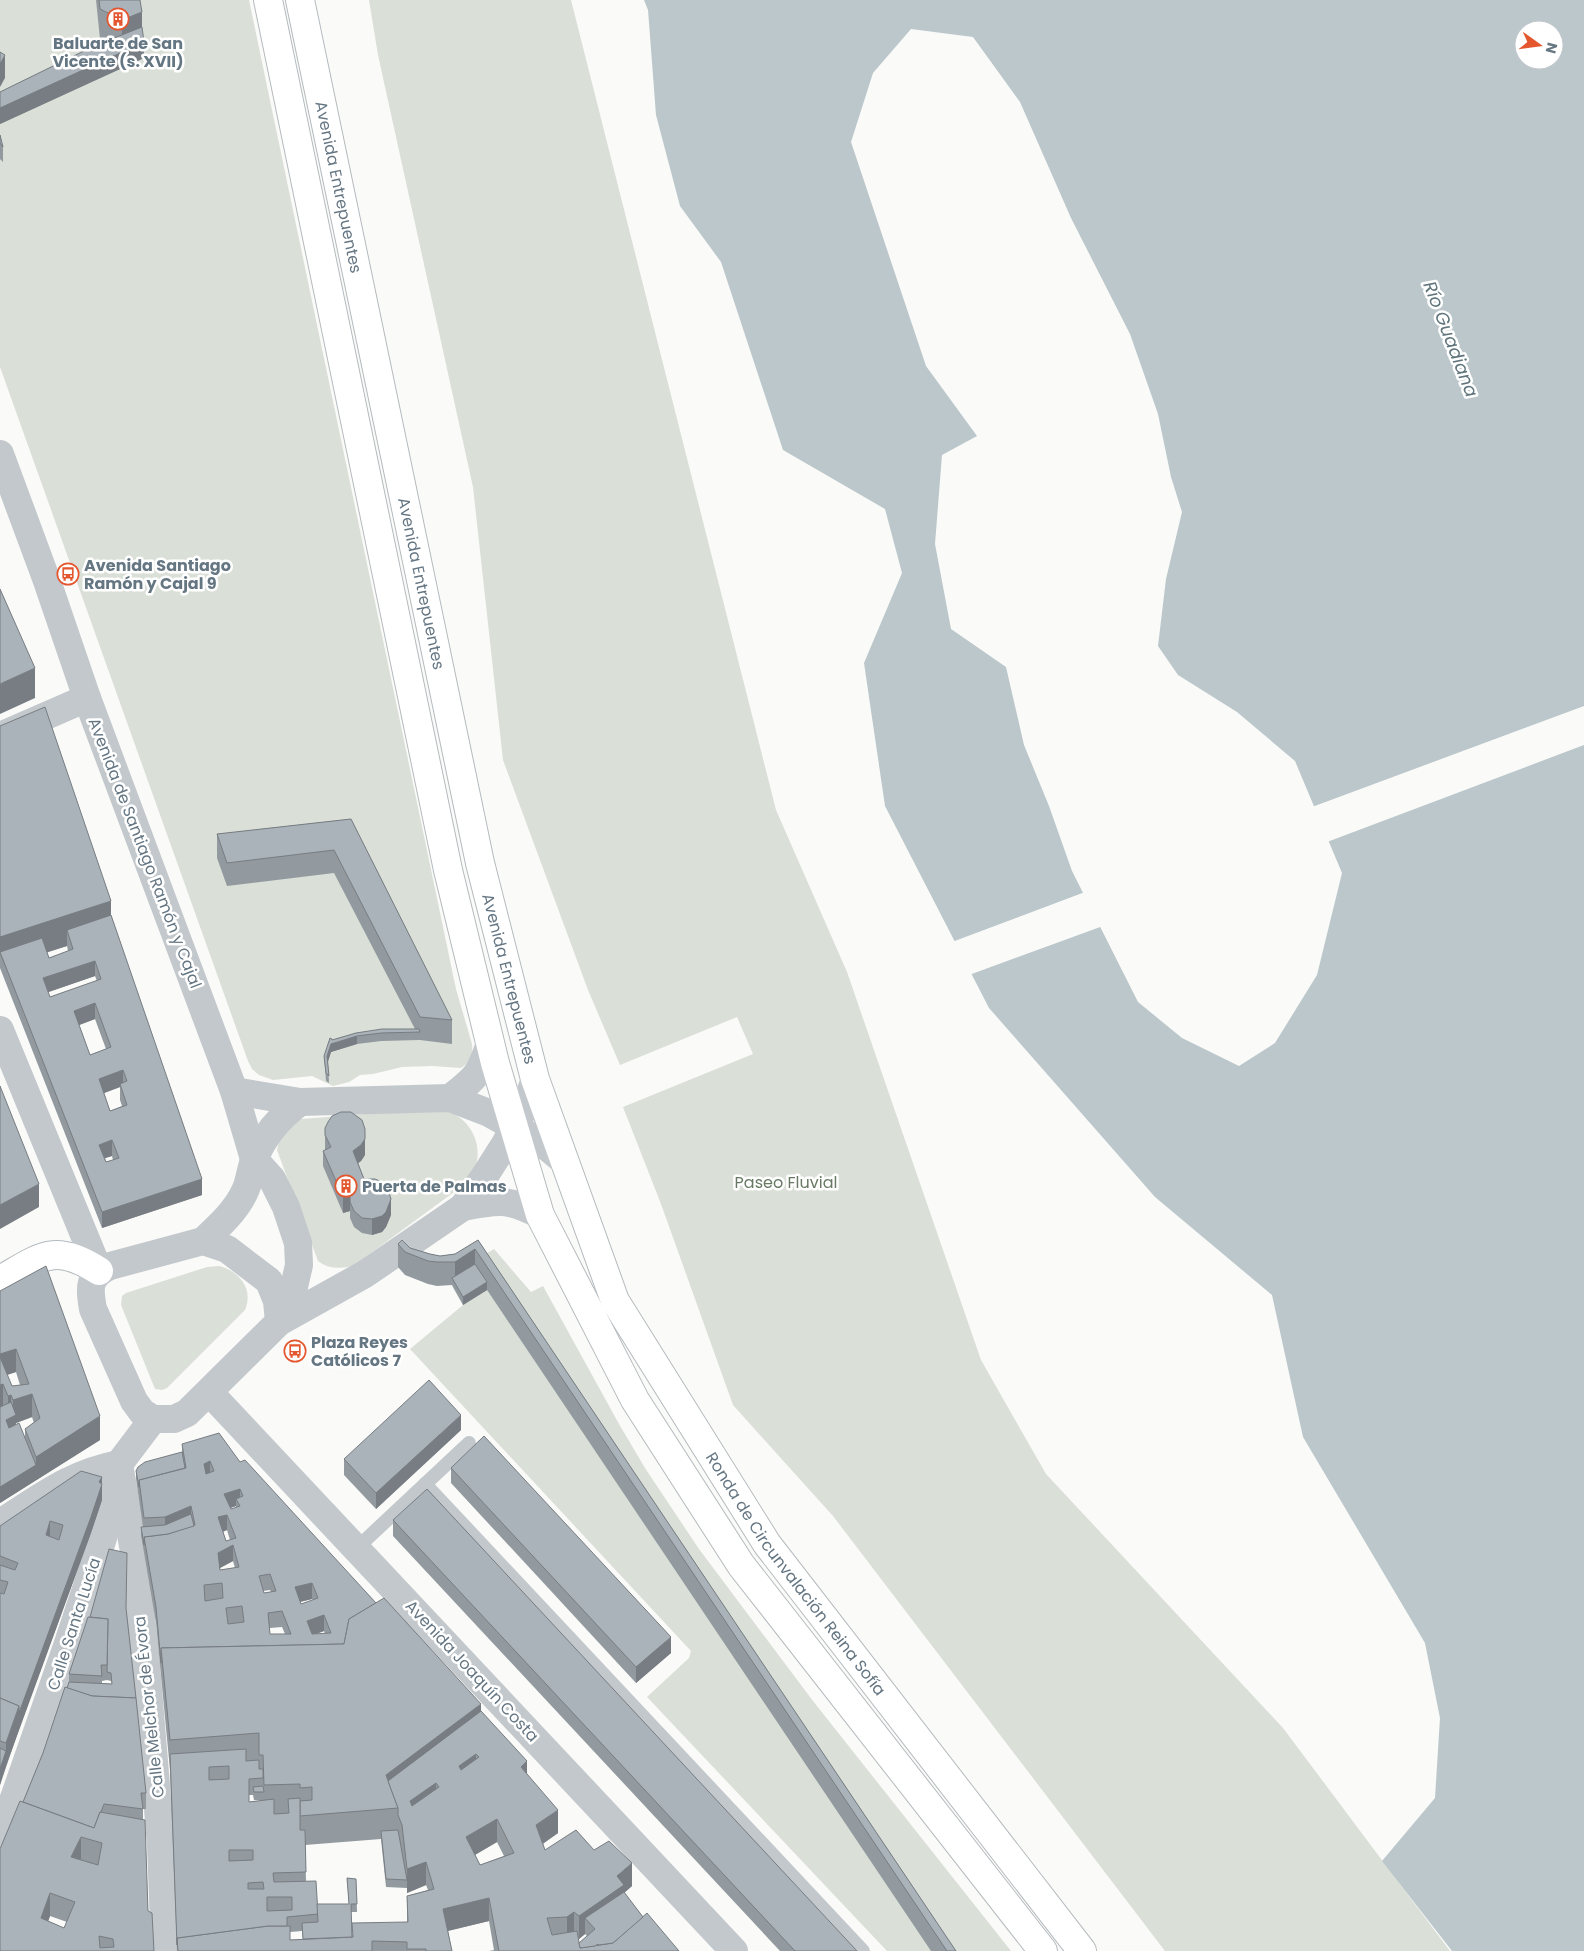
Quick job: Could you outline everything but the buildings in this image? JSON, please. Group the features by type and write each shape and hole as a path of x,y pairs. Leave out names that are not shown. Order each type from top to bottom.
{"main road":[{"name":"Avenida Entrepuentes","path":"268,0 448,870 490,1043 514,1127"},
{"name":"Avenida Entrepuentes","path":"300,0 480,863 536,1079 565,1162"},
{"name":"Ronda de Circunvalación Reina Sofía","path":"514,1127 540,1215 635,1400 741,1564 1043,1951"},
{"name":"Ronda de Circunvalación Reina Sofía","path":"565,1162 615,1301 767,1544 1082,1951"},
{"path":"0,1280 42,1256 59,1255 74,1258 98,1271"}],"street":[{"name":"Avenida de Santiago Ramón y Cajal","path":"0,454 47,581 87,698 234,1092 254,1159"},
{"path":"0,736 87,698"},
{"path":"0,1030 98,1271"},
{"path":"450,1098 473,1080 483,1064 490,1043"},
{"path":"300,1102 278,1121 265,1139 254,1159 245,1192 226,1218 203,1241 110,1266 98,1271 92,1282 90,1295 93,1310 134,1401 142,1412 152,1419 174,1419 187,1413 279,1322 365,1274 463,1207 484,1177 514,1127 526,1105 536,1079"},
{"path":"234,1092 300,1102 450,1098 489,1113 541,1142 565,1162"},
{"path":"254,1159 272,1179 286,1207 298,1243 299,1265 294,1288 279,1322"},
{"path":"42,1256 58,1248 67,1235 70,1217 68,1198"},
{"path":"463,1207 492,1201 516,1203 540,1215"},
{"path":"203,1241 227,1249 269,1281 277,1301 279,1322"},
{"name":"Avenida Joaquín Costa","path":"209,1392 734,1951"},
{"name":"Calle Santa Lucía","path":"0,1833 67,1646 102,1538 112,1504 118,1464 152,1419"},
{"path":"0,1523 70,1478 118,1464"},
{"name":"Calle Melchor de Évora","path":"118,1464 131,1540 145,1653 157,1779 165,1951"}],"lane":[{"path":"357,1548 469,1443"},
{"path":"425,1484 863,1951"},
{"path":"102,1538 115,1530 119,1530 131,1540"}],"green space":[{"path":"0,0 249,0 456,989 472,1044 470,1058 461,1068 432,1066 402,1067 360,1075 349,1082 333,1086 312,1076 273,1080 259,1075 252,1069 248,1061 0,367"},
{"name":"Paseo Fluvial","path":"369,0 571,0 776,810 847,972 981,1360 1046,1474 1283,1728 1450,1951 1165,1951 833,1516 733,1405 661,1204 623,1107 753,1054 737,1017 620,1065 588,990 503,760 473,487 378,55"},
{"path":"431,1109 446,1111 461,1118 475,1137 478,1153 477,1160 474,1170 465,1184 356,1264 336,1268 322,1264 318,1261 277,1150 279,1140 297,1120 301,1119"},
{"path":"494,1249 531,1292 543,1286 645,1468 699,1549 813,1701 1011,1951 940,1951 478,1264 447,1277"},
{"path":"219,1266 233,1272 243,1282 248,1295 245,1310 167,1388 162,1390 155,1389 121,1305 122,1296 126,1293 207,1267"},
{"path":"475,1272 932,1951 887,1951 647,1697 689,1658 691,1651 410,1349 463,1305 452,1286"}],"water":[{"name":"Río Guadiana","path":"644,0 1584,0 1584,1951 1452,1951 1382,1861 1435,1798 1440,1718 1425,1643 1303,1437 1272,1295 1155,1197 989,1008 885,806 864,663 902,573 885,509 783,450 721,262 680,206 656,115 648,10","holes":["911,29 973,37 1020,102 1071,218 1130,334 1158,414 1171,477 1182,512 1166,579 1158,646 1178,675 1237,712 1295,761 1342,873 1317,975 1275,1043 1239,1066 1182,1038 1138,1002 1072,871 1049,806 1024,745 1006,667 951,629 935,544 942,455 977,436 926,366 851,142 873,73"]}],"pier":[{"path":"1584,706 1584,745 1327,842 1312,807"},
{"path":"1085,892 1103,926 969,975 952,942"}],"place":[{"name":"Baluarte de San Vicente (s. XVII)","path":"118,19"},
{"name":"Avenida Santiago Ramón y Cajal 9","path":"68,574"},
{"name":"Puerta de Palmas","path":"346,1186"},
{"name":"Plaza Reyes Católicos 7","path":"295,1351"}]}
